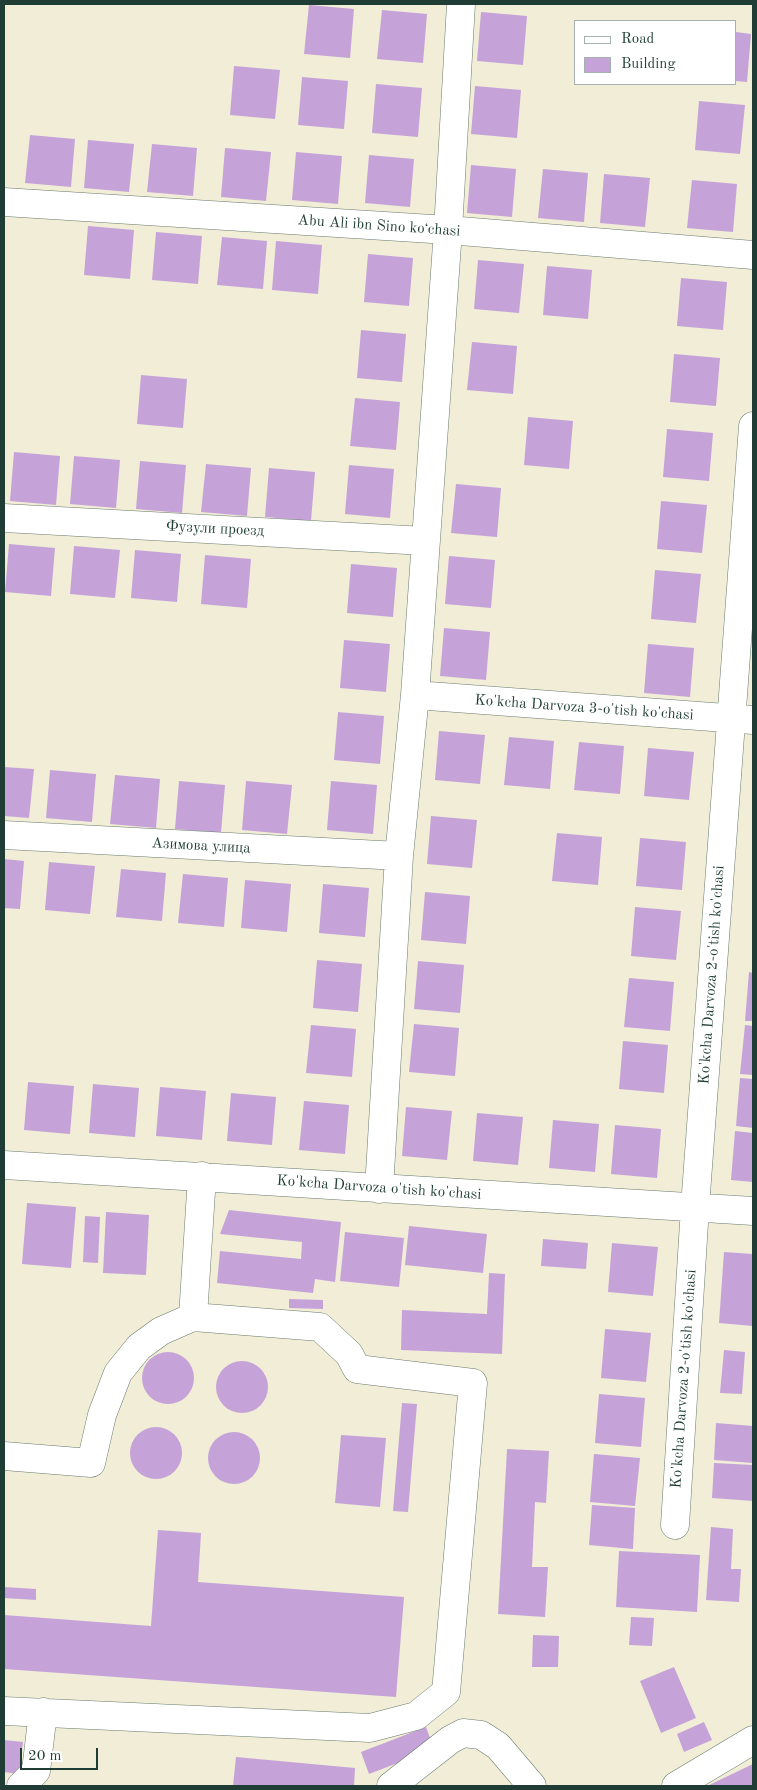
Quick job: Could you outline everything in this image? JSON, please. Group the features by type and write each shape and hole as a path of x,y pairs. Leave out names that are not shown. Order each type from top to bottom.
{"street":[{"path":"379,1189 399,856 415,695 448,230 461,4"},
{"name":"Abu Ali ibn Sino koʻchasi","path":"4,202 448,230 753,255"},
{"name":"Ko'kcha Darvoza 2-o'tish ko'chasi","path":"675,1525 695,1207 742,719 753,426"},
{"name":"Фузули проезд","path":"4,518 425,541"},
{"name":"Ko'kcha Darvoza 3-o'tish ko'chasi","path":"415,695 742,719"},
{"name":"Азимова улица","path":"4,835 399,856"},
{"name":"Ko'kcha Darvoza o'tish ko'chasi","path":"4,1165 753,1211"},
{"path":"193,1317 202,1176"},
{"path":"4,1456 91,1463 102,1415 118,1373 139,1346 161,1331 193,1317 320,1327 349,1354 357,1368 473,1382 446,1692 416,1716 370,1728 4,1711"},
{"path":"21,1786 36,1771 43,1712"},
{"path":"391,1786 450,1740 463,1733 481,1735 498,1746 532,1786"},
{"path":"676,1786 753,1740"}],"building":[{"path":"309,5 354,9 350,58 304,54"},
{"path":"382,10 427,14 423,63 377,59"},
{"path":"481,12 527,16 523,65 477,61"},
{"path":"737,32 751,34 747,82 737,81"},
{"path":"234,66 280,70 275,119 230,115"},
{"path":"302,77 348,81 344,129 298,125"},
{"path":"376,84 422,88 418,137 372,133"},
{"path":"475,86 521,90 517,138 471,134"},
{"path":"699,101 745,105 740,154 695,150"},
{"path":"30,135 75,139 71,187 25,183"},
{"path":"88,140 134,144 129,192 84,188"},
{"path":"152,144 197,148 193,196 147,192"},
{"path":"225,148 271,152 266,201 221,197"},
{"path":"296,152 342,156 338,204 292,200"},
{"path":"369,155 414,159 410,207 365,203"},
{"path":"471,165 516,169 512,217 467,213"},
{"path":"543,169 588,173 584,222 538,218"},
{"path":"604,174 650,178 645,227 600,223"},
{"path":"692,180 737,184 733,232 687,228"},
{"path":"88,226 134,230 130,279 84,275"},
{"path":"156,232 202,236 198,284 152,280"},
{"path":"222,237 267,241 263,289 217,285"},
{"path":"276,241 322,245 318,294 272,290"},
{"path":"368,254 413,258 409,306 364,302"},
{"path":"478,260 524,264 519,313 474,309"},
{"path":"547,266 592,270 588,319 543,315"},
{"path":"681,278 727,282 723,330 677,326"},
{"path":"361,330 406,334 402,382 357,378"},
{"path":"472,342 517,346 513,394 467,390"},
{"path":"674,354 720,358 716,406 670,402"},
{"path":"141,375 187,379 183,428 137,424"},
{"path":"355,398 400,402 396,450 350,446"},
{"path":"528,417 573,421 569,469 524,465"},
{"path":"667,429 713,433 709,481 663,477"},
{"path":"14,452 60,456 56,505 10,501"},
{"path":"74,456 120,460 116,508 70,504"},
{"path":"140,461 186,465 182,513 136,509"},
{"path":"206,464 251,468 247,516 201,512"},
{"path":"349,465 394,469 390,518 345,514"},
{"path":"269,468 315,472 311,521 265,517"},
{"path":"456,484 501,488 497,537 451,533"},
{"path":"661,501 707,505 702,553 657,549"},
{"path":"9,544 55,548 51,596 5,592"},
{"path":"74,546 120,550 115,598 70,594"},
{"path":"135,550 181,554 177,602 131,598"},
{"path":"205,555 251,559 247,608 201,604"},
{"path":"449,556 495,560 491,608 445,604"},
{"path":"351,564 397,568 393,617 347,613"},
{"path":"655,570 701,574 696,623 651,619"},
{"path":"444,628 490,632 486,680 440,676"},
{"path":"344,640 390,644 386,692 340,688"},
{"path":"648,644 694,648 690,697 644,693"},
{"path":"338,712 384,716 380,764 334,760"},
{"path":"439,731 485,735 480,784 435,780"},
{"path":"509,737 554,741 550,789 504,785"},
{"path":"579,742 624,746 620,794 574,790"},
{"path":"648,748 694,752 689,800 644,796"},
{"path":"4,767 34,769 29,818 4,816"},
{"path":"50,770 96,774 92,822 46,818"},
{"path":"115,775 160,779 156,828 110,824"},
{"path":"179,781 225,785 221,833 175,829"},
{"path":"246,781 292,785 287,834 242,830"},
{"path":"331,781 377,785 373,834 327,830"},
{"path":"431,816 477,820 472,868 427,864"},
{"path":"557,833 602,837 598,885 552,881"},
{"path":"640,838 686,842 682,890 636,886"},
{"path":"4,859 24,861 20,909 4,908"},
{"path":"49,862 95,866 90,914 45,910"},
{"path":"121,869 166,873 162,921 116,917"},
{"path":"183,874 228,878 224,927 178,923"},
{"path":"245,880 291,884 287,932 241,928"},
{"path":"323,884 369,888 365,937 319,933"},
{"path":"425,892 470,896 466,944 421,940"},
{"path":"635,907 681,911 676,960 631,956"},
{"path":"317,960 362,964 358,1012 313,1008"},
{"path":"418,961 464,965 460,1013 414,1009"},
{"path":"749,972 753,973 753,1021 745,1021"},
{"path":"629,978 674,982 670,1031 624,1027"},
{"path":"414,1024 459,1028 455,1076 409,1072"},
{"path":"311,1025 356,1029 352,1077 306,1073"},
{"path":"745,1025 753,1026 753,1075 740,1074"},
{"path":"623,1041 668,1045 664,1093 619,1089"},
{"path":"740,1078 753,1079 753,1128 736,1126"},
{"path":"28,1082 74,1086 70,1134 24,1130"},
{"path":"93,1084 139,1088 135,1137 89,1133"},
{"path":"160,1087 206,1091 202,1140 156,1136"},
{"path":"231,1093 276,1097 272,1145 227,1141"},
{"path":"304,1101 349,1105 345,1154 299,1150"},
{"path":"406,1107 452,1111 447,1160 402,1156"},
{"path":"477,1113 523,1117 518,1165 473,1161"},
{"path":"553,1120 599,1124 595,1172 549,1168"},
{"path":"615,1125 661,1129 657,1178 611,1174"},
{"path":"735,1131 753,1133 753,1182 731,1180"},
{"path":"27,1203 76,1207 71,1268 22,1264"},
{"path":"229,1210 341,1222 335,1282 315,1279 313,1293 217,1283 220,1251 301,1259 302,1242 220,1234"},
{"path":"106,1212 149,1215 146,1275 103,1273"},
{"path":"85,1216 100,1217 98,1263 83,1262"},
{"path":"409,1226 487,1234 483,1273 405,1265"},
{"path":"345,1232 404,1238 399,1287 340,1281"},
{"path":"543,1239 588,1243 586,1269 541,1266"},
{"path":"612,1243 658,1247 653,1296 608,1292"},
{"path":"724,1252 753,1254 753,1326 719,1323"},
{"path":"489,1273 505,1274 502,1354 401,1350 402,1310 487,1314"},
{"path":"289,1299 323,1300 323,1309 289,1308"},
{"path":"605,1329 651,1333 646,1382 601,1378"},
{"path":"724,1350 745,1352 742,1394 720,1393"},
{"path":"168,1352 178,1354 186,1360 192,1368 194,1378 192,1388 186,1396 178,1402 168,1404 158,1402 150,1396 144,1388 142,1378 144,1368 150,1360 158,1354"},
{"path":"242,1361 252,1363 260,1369 266,1377 268,1387 266,1397 260,1405 252,1411 242,1413 232,1411 224,1405 218,1397 216,1387 218,1377 224,1369 232,1363"},
{"path":"599,1394 645,1398 641,1447 595,1443"},
{"path":"402,1403 417,1404 408,1512 393,1511"},
{"path":"716,1423 753,1426 753,1463 714,1460"},
{"path":"156,1427 166,1429 174,1435 180,1443 182,1453 180,1463 174,1471 166,1477 156,1479 146,1477 138,1471 132,1463 130,1453 132,1443 138,1435 146,1429"},
{"path":"234,1432 244,1434 252,1440 258,1448 260,1458 258,1468 252,1476 244,1482 234,1484 224,1482 216,1476 210,1468 208,1458 210,1448 216,1440 224,1434"},
{"path":"341,1435 386,1438 380,1507 335,1503"},
{"path":"507,1449 549,1451 546,1503 535,1502 532,1567 548,1567 545,1617 498,1614"},
{"path":"594,1454 640,1458 635,1506 590,1502"},
{"path":"714,1463 753,1465 753,1501 712,1498"},
{"path":"592,1505 635,1508 633,1549 589,1545"},
{"path":"711,1527 733,1529 731,1569 741,1569 739,1602 706,1600"},
{"path":"158,1530 201,1533 198,1582 404,1597 396,1697 4,1669 4,1615 151,1626"},
{"path":"619,1551 700,1555 697,1612 616,1607"},
{"path":"4,1587 36,1589 36,1600 4,1598"},
{"path":"631,1617 654,1618 652,1646 629,1645"},
{"path":"533,1635 559,1636 558,1667 532,1667"},
{"path":"674,1667 696,1718 661,1733 640,1681"},
{"path":"704,1722 712,1740 684,1752 677,1734"},
{"path":"426,1727 434,1749 369,1774 361,1752"},
{"path":"4,1740 23,1742 19,1774 4,1772"},
{"path":"236,1757 355,1768 354,1786 233,1786"},
{"path":"753,1764 753,1786 707,1786"}]}
